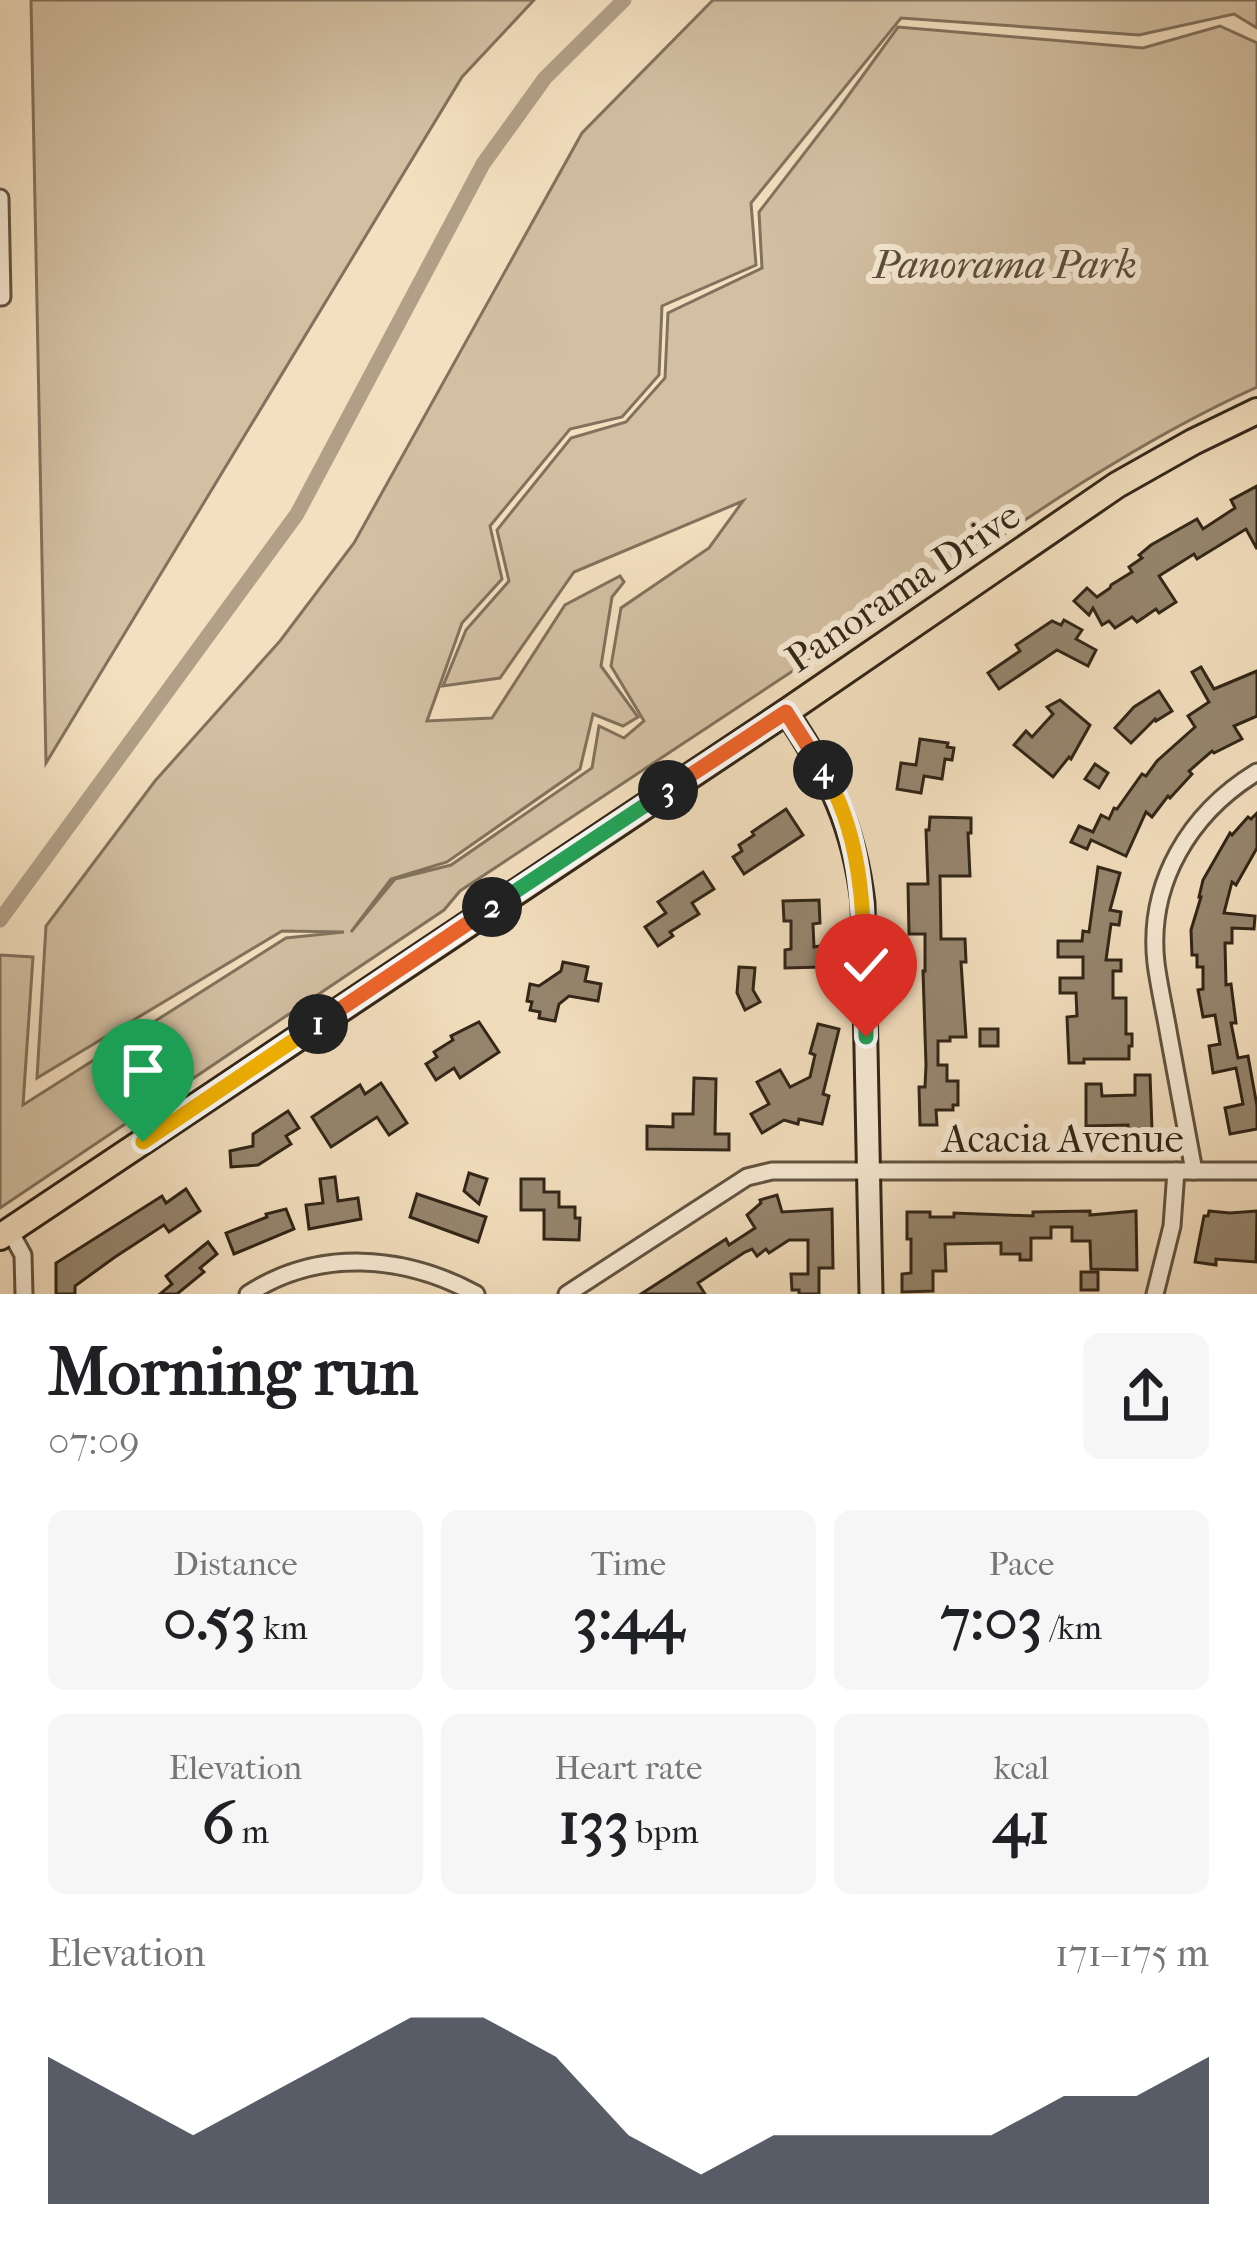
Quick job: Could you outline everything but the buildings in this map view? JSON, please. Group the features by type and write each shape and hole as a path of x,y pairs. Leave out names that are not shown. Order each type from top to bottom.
{"main road":[{"name":"Panorama Drive","path":"5,1234 1117,485 1257,411"}],"street":[{"path":"0,198 1,297"},
{"path":"786,712 829,779 860,869 871,1294"},
{"path":"1154,1294 1185,1171 1156,963 1156,916 1171,865 1195,824 1234,786 1257,772"},
{"name":"Acacia Avenue","path":"567,1294 746,1177 772,1171 1257,1171"},
{"path":"5,1234 23,1255 24,1294"},
{"path":"248,1294 312,1267 368,1261 424,1270 476,1294"}],"green space":[{"path":"31,0 534,0 462,77 46,763"},
{"name":"Panorama Park","path":"713,0 1257,0 1257,28 1234,14 1139,35 901,18 751,203 756,265 662,306 659,375 622,417 570,429 490,526 502,579 462,623 427,721 492,718 565,605 620,576 624,582 612,597 601,666 638,717 623,726 593,714 580,769 447,862 391,879 351,932 395,879 451,865 592,768 599,726 624,738 644,721 611,666 621,608 709,548 743,501 574,572 500,678 443,686 466,630 509,581 497,530 571,438 626,422 665,378 668,313 762,268 759,212 898,27 1143,48 1220,26 1257,43 1257,387 1101,471 855,636 835,643 460,891 444,910 0,1208 0,955 33,957 23,1105 286,938 344,932 282,931 37,1078 46,926 155,781 280,641 354,543 582,133"}],"waterway":[{"path":"0,920 297,514 483,164 545,78 624,0"}],"route":[{"path":"143,1142 786,712 829,779 860,869 866,1037"}]}
